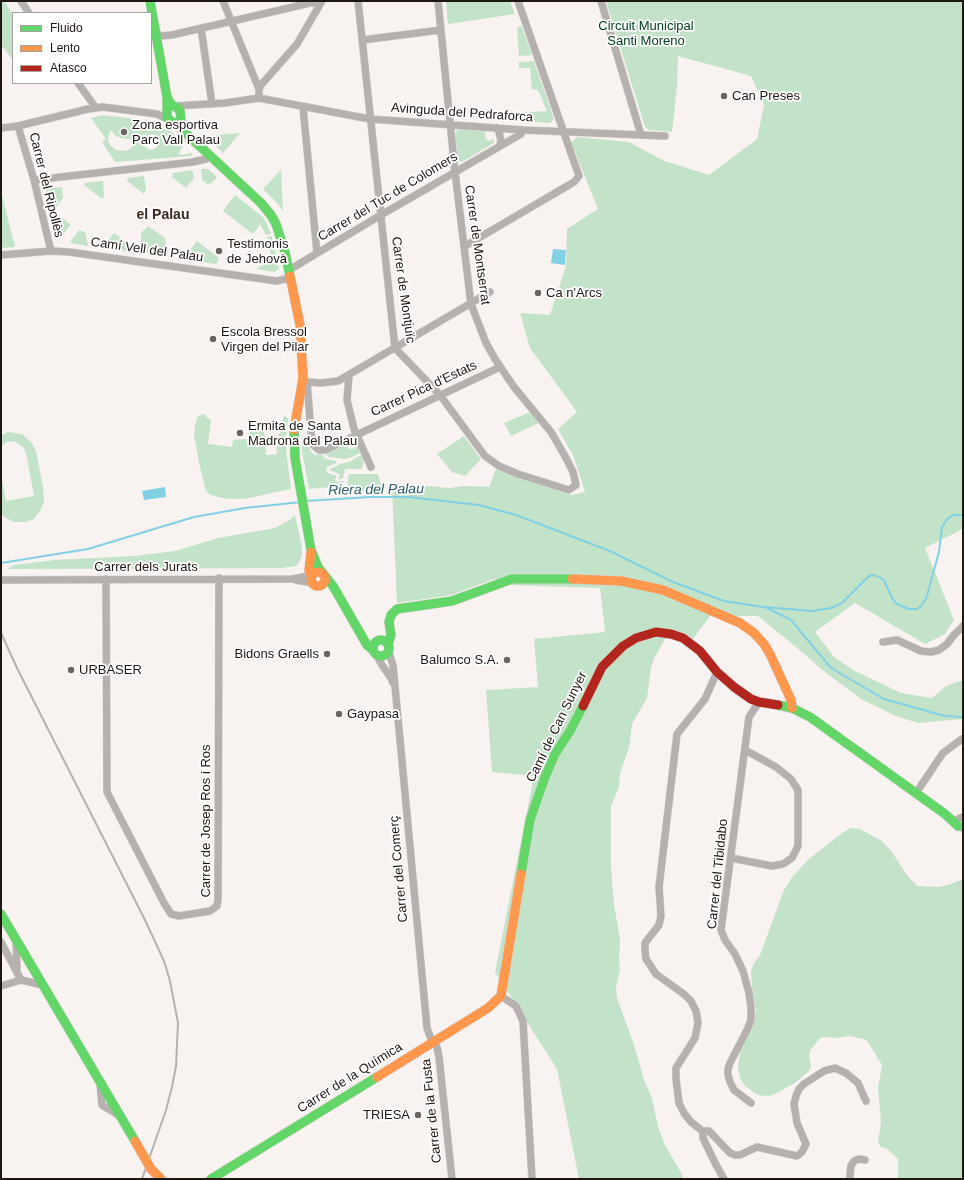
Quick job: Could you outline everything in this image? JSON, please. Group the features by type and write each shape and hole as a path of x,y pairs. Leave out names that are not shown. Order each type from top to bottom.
{"street":[{"path":"20,1 28,12"},
{"path":"150,1 167,97 171,104 177,124 210,157 261,203 271,215 278,229 285,252 300,326 305,380 294,428 295,458 311,550 313,579"},
{"path":"223,1 259,89 259,98"},
{"name":"Carrer de Montjuïc","path":"358,1 395,348 440,395 484,456 499,466 560,488 568,490 573,488"},
{"name":"Carrer de Montserrat","path":"438,1 455,172 471,304 486,343 500,367 514,387 551,432 573,472 576,485 573,488"},
{"path":"465,246 574,182 579,176 518,1"},
{"path":"601,1 641,135"},
{"path":"156,32 160,36 166,36 310,3 321,2"},
{"path":"259,89 297,44 321,2"},
{"path":"201,28 212,104"},
{"path":"362,40 441,30"},
{"path":"79,84 96,108"},
{"name":"Avinguda del Pedraforca","path":"173,112 187,105 212,104 259,98 370,120 451,124 519,130 665,136"},
{"path":"1,128 18,126 103,107 158,114 173,112"},
{"path":"303,107 317,253"},
{"name":"Carrer del Ripollès","path":"18,126 34,180 51,251"},
{"path":"497,128 502,145"},
{"name":"Carrer del Tuc de Colomers","path":"289,274 317,253 521,134 519,130"},
{"path":"34,180 193,162 210,157"},
{"name":"Camí Vell del Palau","path":"1,255 51,251 69,252 279,281 289,274"},
{"path":"305,380 321,383 338,381 490,292"},
{"name":"Carrer Pica d'Estats","path":"305,380 312,444 319,450 325,450 500,367"},
{"path":"349,375 347,400 354,429 371,467"},
{"path":"311,550 324,576 333,586 362,635 380,647"},
{"path":"313,579 324,582 324,576"},
{"name":"Carrer dels Jurats","path":"292,579 302,577 313,579"},
{"name":"Carrer dels Jurats","path":"1,580 219,578 313,579"},
{"name":"Carrer de Josep Ros i Ros","path":"106,579 107,792 164,903 171,914 179,916 210,911 217,906 218,900 219,578"},
{"name":"Carrer del Comerç","path":"396,692 391,678 382,665 380,647 391,635 389,622 391,615 397,608 452,600 512,580 588,578 621,581 652,587 740,624 754,633 764,644 770,654 792,708"},
{"path":"313,579 334,593 342,601"},
{"path":"883,642 897,640 921,650 931,652 939,650 947,644 963,626"},
{"name":"Camí de Can Sunyer","path":"501,996 530,820 545,777 555,754 570,731 597,675 609,659 622,646 636,638 656,632 671,634 683,638 700,651 717,672"},
{"name":"Carrer del Comerç","path":"380,647 393,665 426,1021 428,1034 433,1042"},
{"path":"866,1101 858,1083 835,1068 824,1071 804,1084 796,1096 794,1104 797,1123 806,1144 802,1152 797,1156 757,1147 740,1155 735,1155 730,1153 709,1131 702,1131 691,1122 684,1113 680,1103 676,1079 676,1068 694,1038 698,1023 696,1010 691,1001 685,995 656,974 646,959 645,951 645,943 659,925 661,916 659,887 677,734 705,700 717,672 734,687 759,702 792,708 810,716 945,814 962,824"},
{"name":"Carrer del Tibidabo","path":"751,1103 734,1090 728,1075 730,1063 747,1030 750,1020 751,1007 743,971 735,954 725,940 721,930 749,717 759,702"},
{"path":"916,793 943,753 962,739"},
{"path":"731,858 772,866 783,864 792,858 798,846 798,790 790,779 776,767 745,750"},
{"path":"1,914 153,1173 161,1179"},
{"path":"16,940 17,971"},
{"path":"1,942 21,980"},
{"path":"1,986 21,980 43,984"},
{"path":"501,996 516,1006 523,1021 532,1179"},
{"name":"Carrer de la Química","path":"211,1179 488,1008 501,996"},
{"name":"Carrer de la Fusta","path":"433,1042 437,1047 439,1056 452,1179"},
{"path":"702,1131 703,1138 724,1179"},
{"path":"850,1179 851,1166 854,1161 859,1159 865,1160"}],"green space":[{"path":"1,1 4,1 12,13 12,59 1,45"},
{"path":"446,1 510,1 515,14 448,24"},
{"name":"Circuit Municipal Santi Moreno","path":"606,1 963,1 963,527 959,531 925,548 954,620 945,634 925,644 855,603 815,632 834,657 855,671 901,693 932,698 946,686 963,680 963,719 918,723 896,716 861,699 825,672 758,616 710,616 693,639 670,631 654,658 651,668 647,698 632,724 629,748 620,773 619,787 611,806 611,868 614,904 620,940 620,969 616,988 617,998 635,1048 644,1080 652,1098 658,1127 665,1145 682,1174 683,1179 579,1179 557,1069 495,972 534,776 492,772 486,690 538,687 534,639 605,632 600,588 507,585 494,579 451,595 397,603 392,487 489,487 496,469 571,495 585,492 573,455 558,429 577,412 530,348 520,313 550,315 566,266 567,229 598,209 571,142 578,137 629,142 664,161 709,175 757,139 764,105 751,76 678,56 677,87 672,132 649,130 645,127"},
{"path":"521,26 532,55 519,56 517,28"},
{"path":"534,61 554,119 550,123 518,121 518,113 547,111 539,92 536,89 532,90 530,68 519,68 519,62"},
{"path":"102,115 136,119 141,126 170,130 183,143 179,155 192,153 192,156 115,162 102,142 106,139 91,118","holes":["111,130 116,136 135,140 134,145 127,151 116,150 108,141","152,134 157,138 159,143 156,148 150,150 144,146 144,141 145,137"]},
{"path":"458,129 485,131 486,139 489,141 494,139 494,143 462,162 458,160 455,134"},
{"path":"240,133 223,153 205,136 227,134"},
{"path":"201,169 208,169 217,177 212,183 207,184 202,180"},
{"path":"191,170 194,178 186,188 172,177 173,173"},
{"path":"281,170 283,212 278,204 263,189"},
{"path":"144,176 146,189 144,194 127,181 128,178"},
{"path":"103,181 104,196 102,199 84,185 85,183"},
{"path":"62,187 63,198 52,213 46,190"},
{"path":"1,191 15,247 1,248"},
{"path":"235,195 264,218 271,234 266,235 260,224 253,234 223,211"},
{"path":"56,213 71,225 60,238 57,236 52,217"},
{"path":"148,226 165,238 166,244 163,256 143,252 141,253 141,233"},
{"path":"79,230 85,232 87,246 70,242"},
{"path":"114,233 134,248 133,252 105,248"},
{"path":"272,236 279,268 275,272 256,269 272,259 267,237"},
{"path":"197,241 219,258 216,264 189,260 191,249"},
{"path":"530,412 539,423 511,436 504,423"},
{"path":"205,414 207,418 211,420 208,444 232,447 233,440 250,439 250,432 264,430 266,455 277,454 276,440 282,429 283,417 285,416 288,419 286,450 291,489 244,499 227,499 211,495 206,491 194,435 198,416"},
{"path":"8,432 22,434 32,443 36,451 43,487 44,502 40,511 34,519 24,522 14,522 1,515 1,474 6,501 34,496 26,453 23,447 14,441 6,442 1,447 1,435"},
{"path":"464,436 481,459 465,476 452,472 437,454"},
{"path":"302,438 308,438 312,453 316,455 321,454 326,459 337,461 336,463 327,467 326,470 328,473 337,476 335,480 337,482 344,481 343,486 309,489 302,451"},
{"path":"356,439 362,452 350,458 345,459 329,457 324,453 351,441 348,448 350,450 352,448 354,449"},
{"path":"363,454 364,461 362,469 345,469 343,478 339,480 339,474 329,470 340,464 349,462"},
{"path":"349,474 378,474 382,489 346,493"},
{"path":"295,515 302,547 302,555 296,566 282,568 7,569 14,565 55,560 135,556 175,551 218,538 275,528"},
{"path":"851,828 860,829 882,841 917,886 939,887 963,879 963,1179 898,1179 898,1159 886,1148 881,1147 878,1143 881,1122 878,1088 882,1065 868,1042 864,1039 849,1036 835,1038 824,1037 819,1039 810,1051 809,1056 811,1066 809,1071 795,1083 773,1095 758,1095 745,1086 740,1078 738,1068 740,1053 756,1011 751,971 754,963 760,955 784,890 792,877 809,859 842,833"}],"water":[{"path":"553,249 566,250 565,265 551,263"},
{"path":"165,487 166,497 144,500 142,491"}],"waterway":[{"name":"Riera del Palau","path":"305,501 370,497 408,497 479,505 516,515 610,551 673,582 724,601 763,607 812,611 831,608 842,603 868,577 872,575 884,580 892,598 897,604 909,609 917,609 926,599 939,552 942,527 947,519 953,515 963,515"},
{"name":"Riera del Palau","path":"1,563 88,549 194,517 245,508 301,502"},
{"path":"765,607 791,620 831,668 884,699 945,716 963,717"}],"railway":[{"path":"1,633 17,668 145,920 164,961 170,981 178,1023 176,1066 166,1110 142,1179"}],"traffic: fast":[{"path":"150,1 152,12"},
{"path":"152,12 167,97 167,118 177,125 261,203 271,215 276,224 285,252 290,276"},
{"path":"167,97 171,104 180,110 181,121 185,131"},
{"path":"294,430 295,458 311,550 318,567 333,586 367,645 373,650"},
{"path":"388,645 391,635 389,622 391,615 397,609 452,601 512,579 572,579"},
{"path":"381,640 387,642 389,648 387,654 381,656 375,654 373,648 375,642 381,640"},
{"path":"778,705 792,708 810,717 945,814 958,826"},
{"path":"521,874 530,820 545,777 555,754 570,731 583,706"},
{"path":"1,914 135,1141"},
{"path":"211,1179 377,1077"}],"traffic: slow":[{"path":"290,276 300,325 303,378 294,430"},
{"path":"311,552 309,570 312,577"},
{"path":"318,572 323,574 325,579 323,584 318,586 313,584 311,579 313,574 318,572"},
{"path":"572,579 621,581 663,590 740,623 754,633 764,644 791,700 792,708"},
{"path":"377,1077 488,1008 501,996 521,874"},
{"path":"135,1141 151,1169"},
{"path":"151,1169 161,1179"}],"traffic: jam":[{"path":"583,706 602,667 623,646 636,638 656,632 671,634 683,638 700,651 717,672 751,699 778,705"}],"place":[{"name":"Can Preses","path":"724,96"},
{"name":"Zona esportiva Parc Vall Palau","path":"124,132"},
{"name":"Testimonis de Jehovà","path":"219,251"},
{"name":"Ca n'Arcs","path":"538,293"},
{"name":"Escola Bressol Virgen del Pilar","path":"213,339"},
{"name":"Ermita de Santa Madrona del Palau","path":"240,433"},
{"name":"Bidons Graells","path":"327,654"},
{"name":"Balumco S.A.","path":"507,660"},
{"name":"URBASER","path":"71,670"},
{"name":"Gaypasa","path":"339,714"},
{"name":"TRIESA","path":"418,1115"}],"district":[{"name":"el Palau","path":"163,215"}]}
